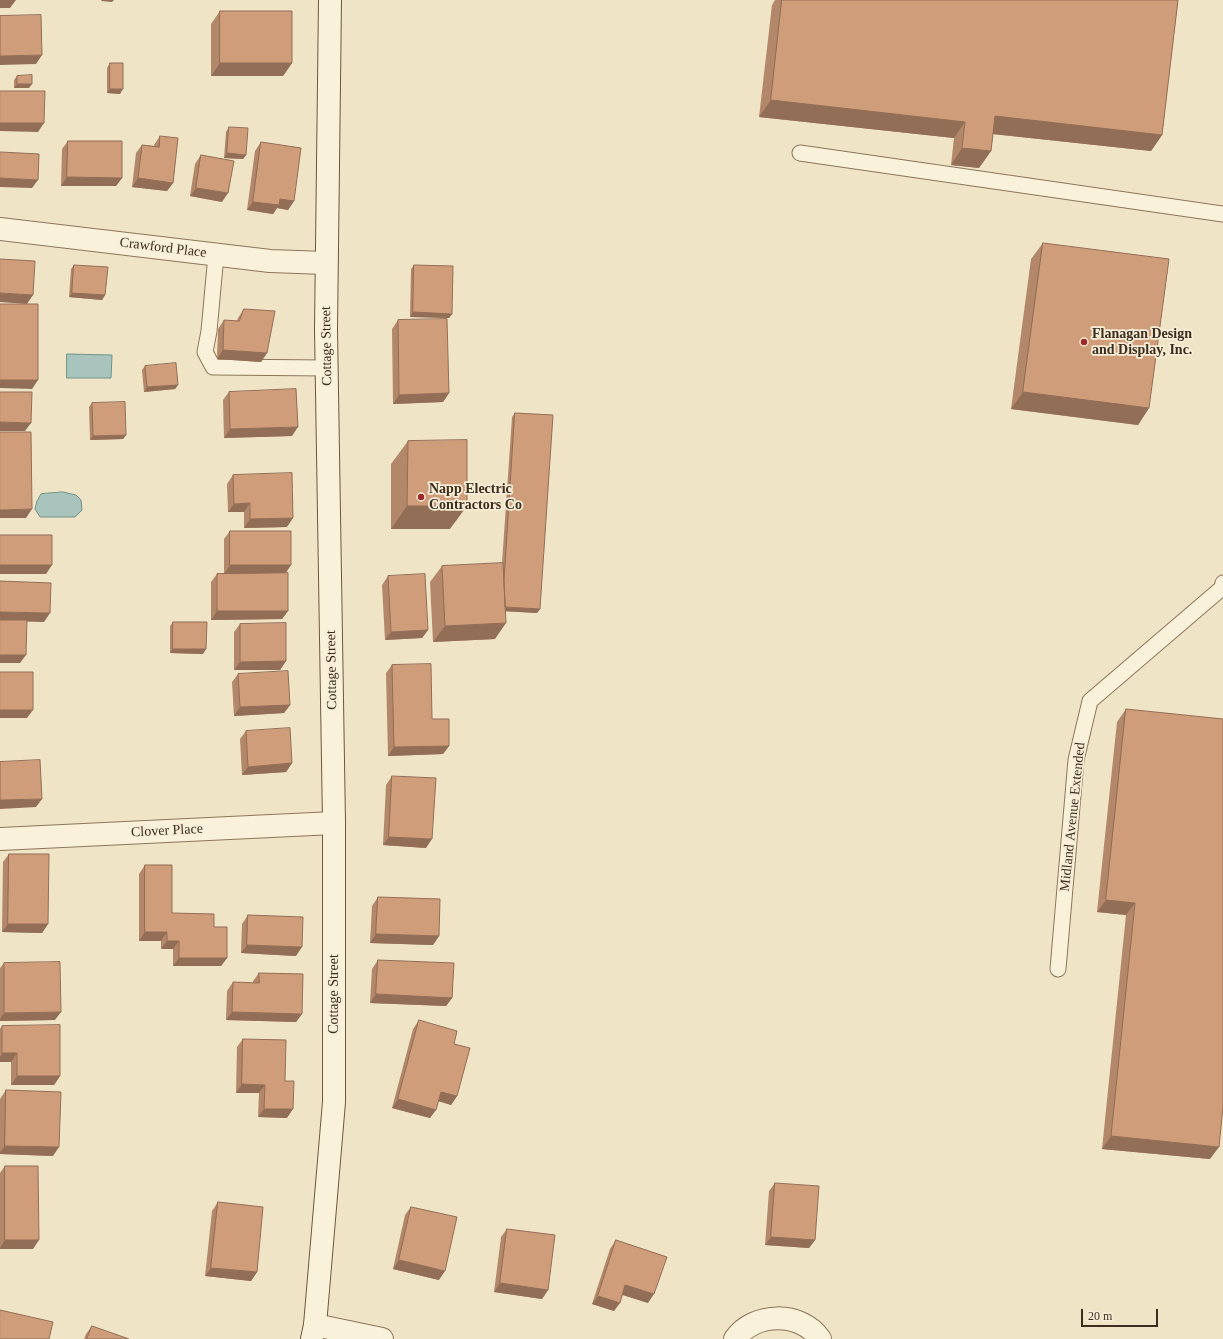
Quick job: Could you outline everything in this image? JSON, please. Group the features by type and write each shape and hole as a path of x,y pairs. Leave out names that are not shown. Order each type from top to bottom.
{"street":[{"name":"Cottage Street","path":"314,1332 334,1102 334,823 326,263 330,0"},
{"name":"Crawford Place","path":"0,229 270,261 326,263"},
{"name":"Clover Place","path":"0,839 334,823"},
{"path":"735,1339 739,1333 753,1323 770,1318 787,1318 803,1324 820,1339"},
{"path":"314,1332 382,1339"}],"lane":[{"path":"800,153 1223,214"},
{"path":"216,255 209,331 205,352 213,367 327,368"},
{"name":"Midland Avenue Extended","path":"1058,969 1076,760 1090,701 1222,588 1223,584"}],"water":[{"path":"67,354 112,355 111,378 67,378"},
{"path":"63,492 76,495 81,500 82,510 75,517 40,517 35,509 41,494"}],"building":[{"path":"782,0 1178,0 1162,135 995,116 991,151 962,148 965,122 771,100"},
{"path":"220,11 292,11 292,63 220,63"},
{"path":"41,15 42,55 0,56 0,16"},
{"path":"110,63 123,63 123,89 110,89"},
{"path":"32,75 32,84 17,84 17,76"},
{"path":"0,91 45,91 44,123 0,123"},
{"path":"229,127 248,128 246,155 227,153"},
{"path":"160,136 178,138 173,183 138,178 142,145 159,147"},
{"path":"68,141 122,141 122,178 67,177"},
{"path":"261,142 301,148 294,201 280,199 279,205 253,202"},
{"path":"0,152 39,154 38,180 0,178"},
{"path":"201,155 234,161 228,193 196,188"},
{"name":"Flanagan Design and Display, Inc.","path":"1043,243 1169,259 1149,408 1023,392"},
{"path":"0,259 35,261 33,295 0,293"},
{"path":"74,265 108,267 105,295 72,293"},
{"path":"414,265 453,266 452,314 413,312"},
{"path":"0,304 38,304 38,380 0,380"},
{"path":"244,309 275,311 267,353 223,350 224,320 239,321"},
{"path":"447,319 449,393 399,395 398,320"},
{"path":"176,363 178,385 147,387 145,366"},
{"path":"296,389 298,427 230,429 229,392"},
{"path":"0,392 32,392 31,423 0,422"},
{"path":"125,402 126,435 93,436 92,403"},
{"path":"515,413 553,415 540,609 505,607 504,581"},
{"path":"0,432 31,432 32,509 0,510"},
{"path":"467,440 467,506 407,506 408,441"},
{"path":"292,473 293,518 250,519 250,503 234,504 233,475"},
{"path":"230,531 291,531 291,565 230,565"},
{"path":"0,535 52,535 52,565 0,565"},
{"path":"503,563 506,623 445,626 442,566"},
{"path":"288,573 288,611 217,611 217,574"},
{"path":"425,574 428,630 391,632 388,576"},
{"path":"0,581 51,583 50,613 0,612"},
{"path":"0,620 27,620 26,655 0,655"},
{"path":"173,622 207,622 206,649 173,649"},
{"path":"286,623 286,661 240,662 240,624"},
{"path":"431,664 432,719 449,719 449,746 394,747 392,665"},
{"path":"288,671 290,705 240,707 238,674"},
{"path":"0,672 33,672 33,710 0,710"},
{"path":"1126,709 1223,719 1223,1107 1219,1147 1111,1136 1135,903 1106,900"},
{"path":"290,728 292,763 248,767 246,731"},
{"path":"40,760 42,799 0,800 0,762"},
{"path":"392,776 436,778 432,839 389,837"},
{"path":"9,854 49,854 48,924 8,924"},
{"path":"145,865 172,865 172,913 214,914 214,927 227,927 227,958 179,958 179,941 167,941 167,932 145,932"},
{"path":"378,897 440,899 439,936 376,934"},
{"path":"248,915 303,917 302,947 247,945"},
{"path":"378,960 454,963 452,998 376,994"},
{"path":"60,962 61,1012 4,1013 4,963"},
{"path":"259,973 303,974 302,1014 232,1012 233,982 259,983"},
{"path":"419,1020 457,1031 454,1044 470,1048 457,1096 441,1092 436,1110 398,1099"},
{"path":"60,1025 60,1076 17,1076 17,1053 2,1053 2,1026"},
{"path":"243,1039 286,1040 285,1081 294,1081 293,1109 264,1109 265,1085 242,1084"},
{"path":"6,1090 61,1092 59,1147 5,1146"},
{"path":"5,1166 38,1166 39,1240 5,1240"},
{"path":"775,1183 819,1186 815,1240 771,1237"},
{"path":"218,1202 263,1207 257,1272 211,1268"},
{"path":"411,1207 457,1217 445,1271 399,1260"},
{"path":"507,1229 555,1235 548,1290 500,1283"},
{"path":"616,1240 667,1257 654,1294 625,1285 620,1303 598,1296"},
{"path":"0,1310 53,1322 49,1339 0,1339"},
{"path":"92,1326 129,1339 87,1339"}],"place":[{"name":"Flanagan Design and Display, Inc.","path":"1084,342"},
{"name":"Napp Electric Contractors Co","path":"421,497"}]}
